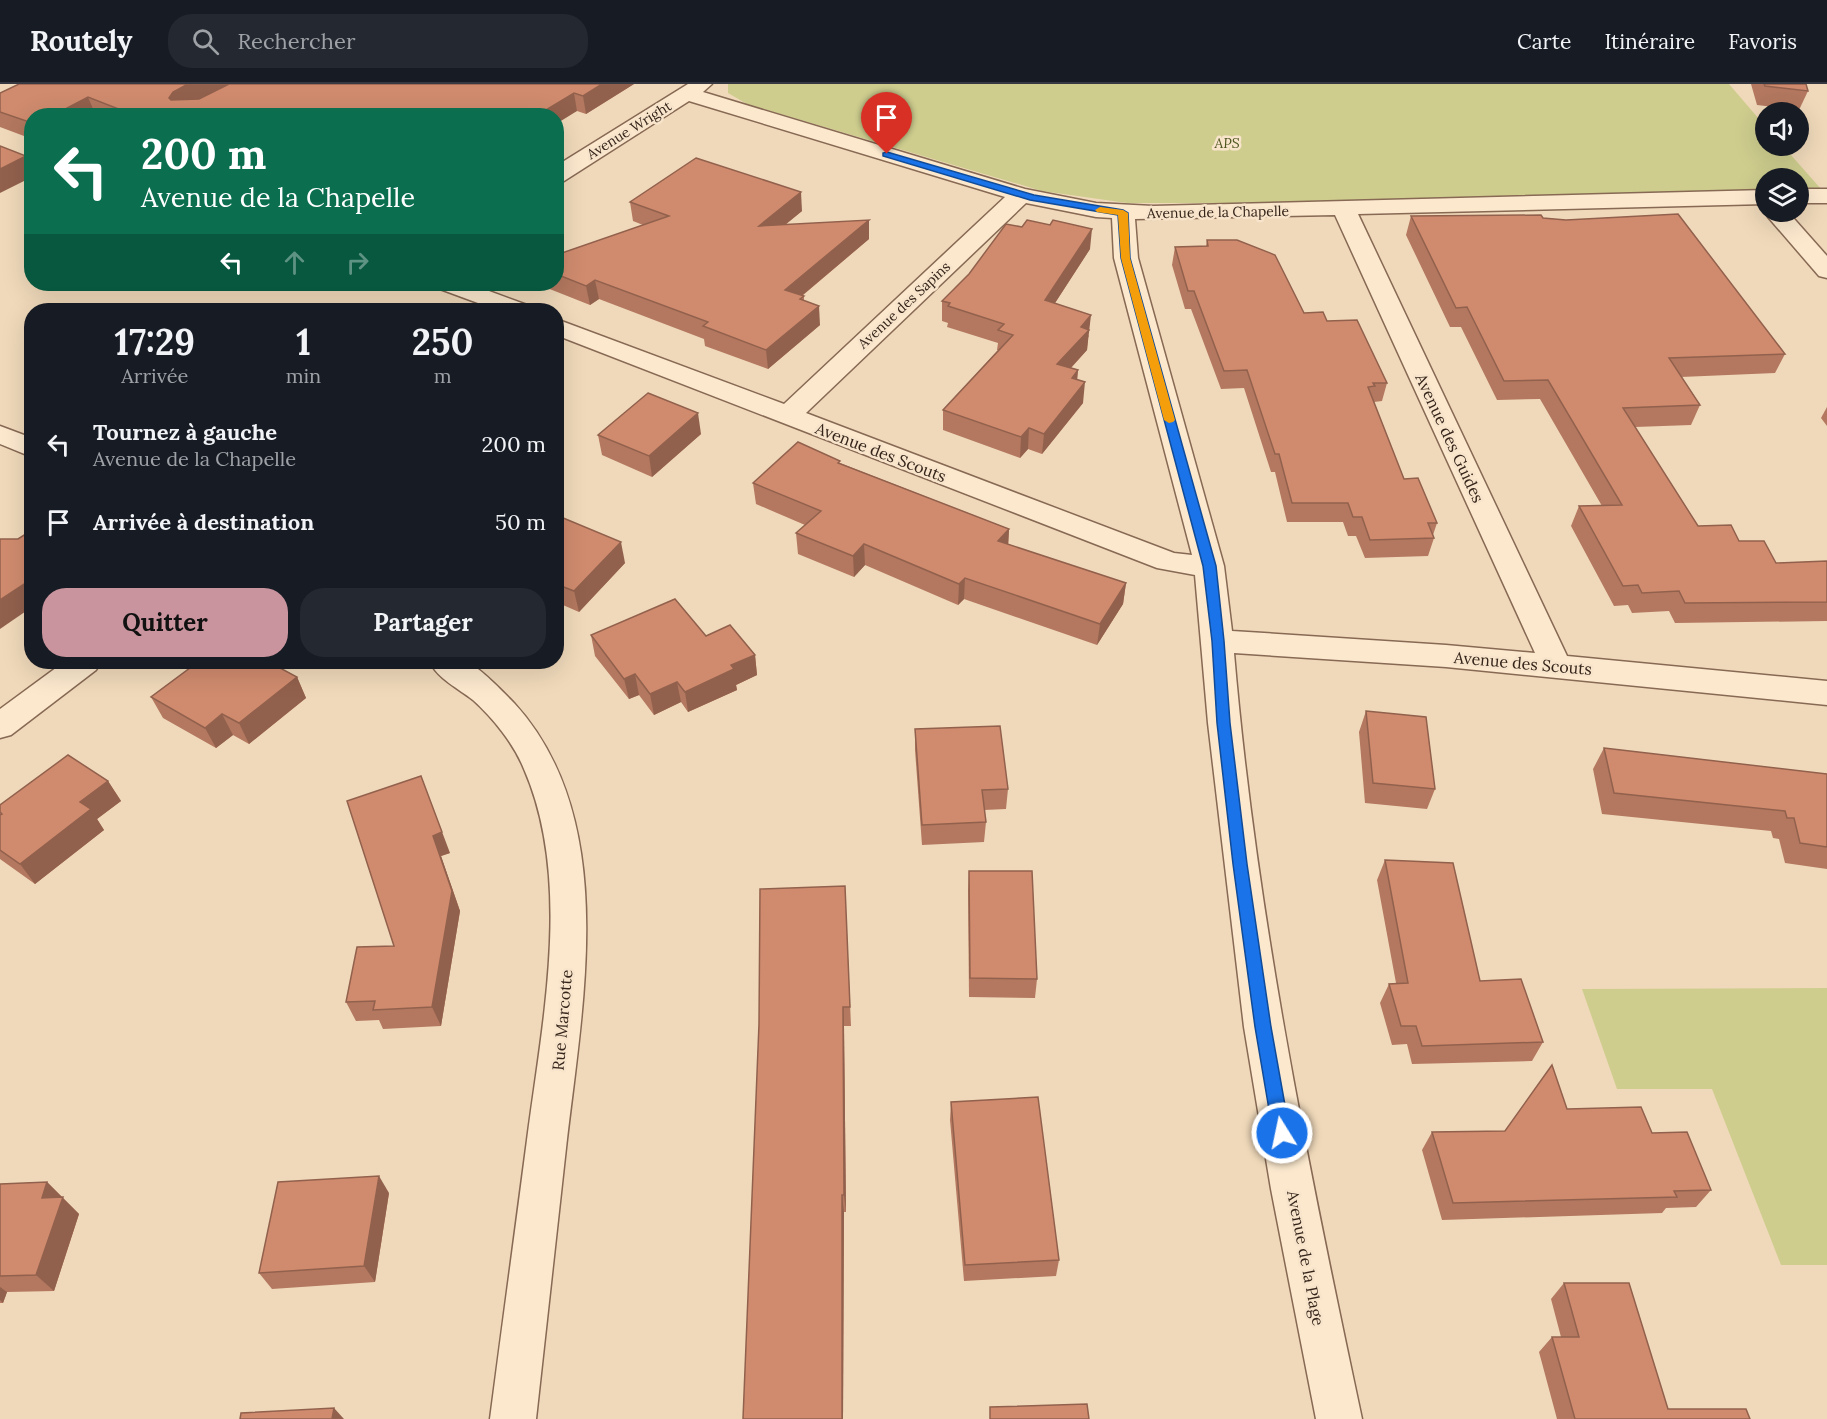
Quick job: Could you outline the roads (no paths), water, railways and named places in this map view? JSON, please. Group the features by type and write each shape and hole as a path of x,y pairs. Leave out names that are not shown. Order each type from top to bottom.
{"street":[{"name":"Avenue Wright","path":"564,171 694,89"},
{"name":"Avenue de la Chapelle","path":"694,89 1021,195 1069,206 1123,213 1755,201"},
{"name":"Avenue des Sapins","path":"787,416 1021,195"},
{"path":"1809,196 1827,195"},
{"name":"Avenue des Guides","path":"1344,209 1557,666"},
{"name":"Avenue de la Plage","path":"1123,213 1126,258 1209,566 1218,641 1226,746 1263,1027 1292,1189 1339,1419"},
{"path":"1786,222 1827,271"},
{"path":"468,291 499,303"},
{"name":"Avenue des Scouts","path":"564,329 1167,561 1185,565 1209,566"},
{"path":"0,434 24,445"},
{"name":"Avenue des Scouts","path":"1218,641 1308,645 1557,666 1827,693"},
{"path":"0,726 76,669"},
{"name":"Rue Marcotte","path":"454,669 478,687 506,714 530,746 548,781 560,820 567,863 569,922 565,997 513,1419"}],"park label":[{"name":"APS","path":"1227,143"}]}
